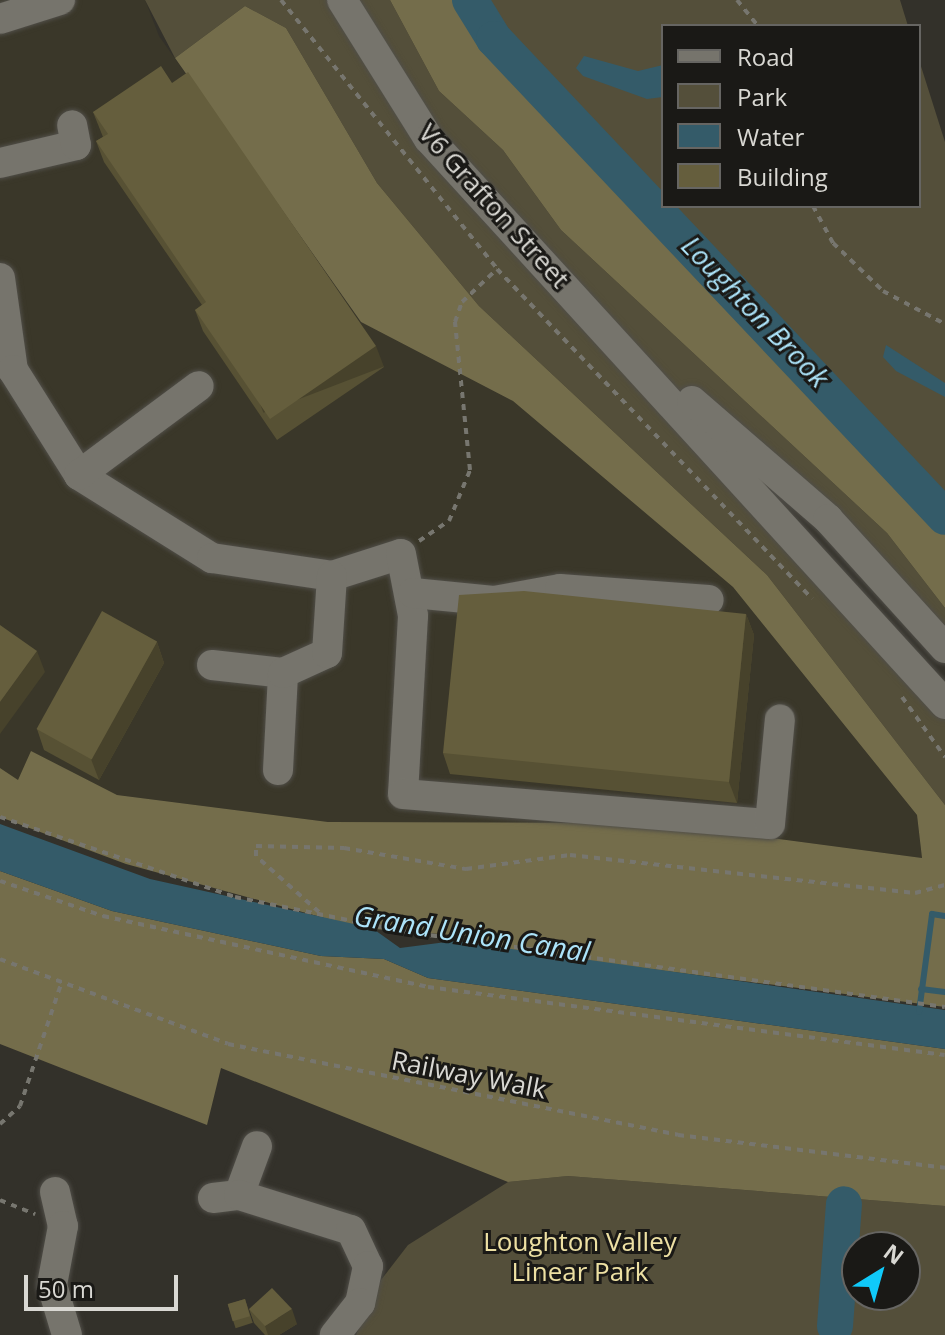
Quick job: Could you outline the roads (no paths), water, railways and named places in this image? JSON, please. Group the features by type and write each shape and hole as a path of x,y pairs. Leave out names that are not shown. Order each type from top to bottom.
{"street":[{"path":"0,19 60,0"},
{"name":"V6 Grafton Street","path":"342,0 429,139 637,358 945,704"},
{"path":"0,163 76,145 72,125"},
{"path":"0,278 6,375 79,475 212,558 332,576 401,554 413,593 403,794 770,824 780,719"},
{"name":"V6 Grafton Street","path":"637,358 828,519 945,648"},
{"path":"79,475 199,386"},
{"path":"212,665 283,673 327,653 332,576"},
{"path":"413,593 494,601 560,589 709,600"},
{"path":"278,770 283,673"},
{"path":"257,1146 226,1197 351,1230 364,1247 368,1266 360,1303 335,1335"},
{"path":"55,1192 63,1226 52,1285 67,1335"}],"water":[{"path":"584,56 638,71 661,65 661,97 647,99 583,76 576,68"},
{"path":"886,345 945,383 945,397 896,371 883,357"},
{"path":"0,824 150,879 372,928 400,948 454,941 945,1010 945,1049 428,978 384,959 321,956 112,911 0,871"}],"waterway":[{"name":"Loughton Brook","path":"470,0 494,39 945,517"},
{"path":"919,1012 932,914 945,916"},
{"path":"921,989 945,992"},
{"name":"Loughton Brook","path":"835,1326 844,1204"}],"water label":[{"name":"Grand Union Canal","path":"472,933"}],"park label":[{"name":"Loughton Valley Linear Park","path":"580,1257"}]}
